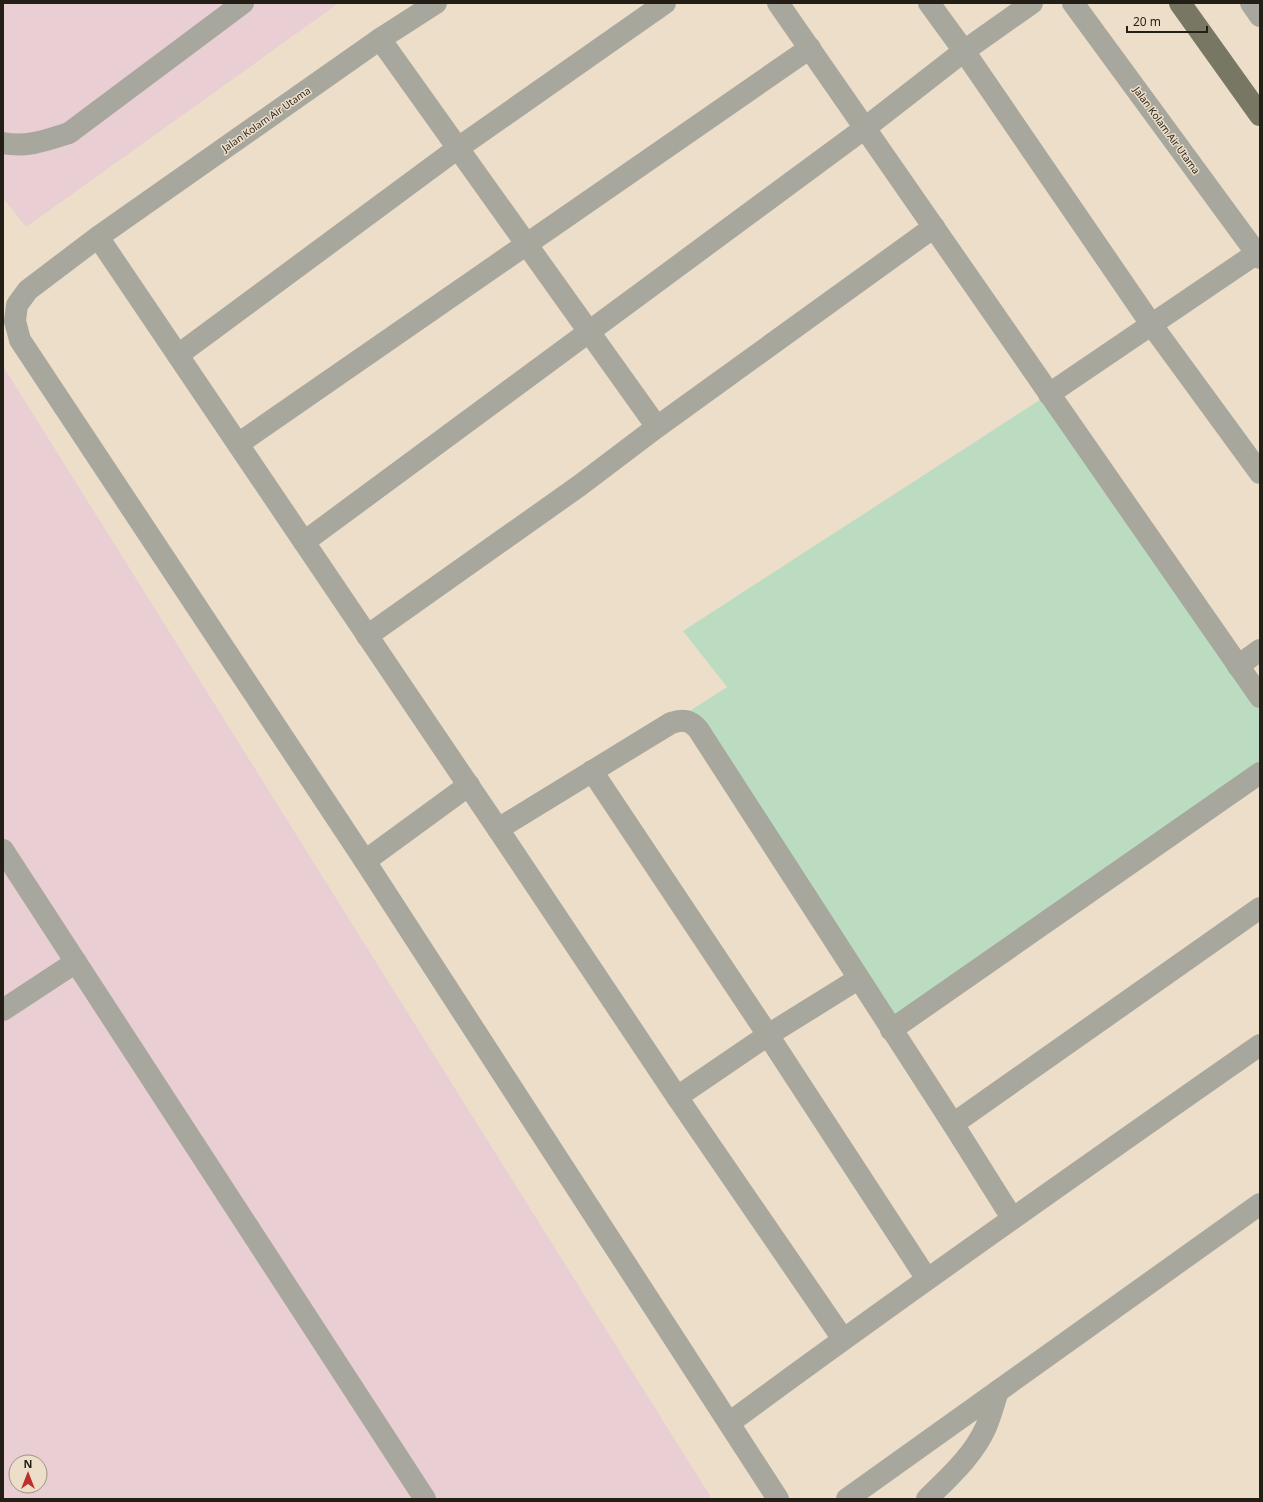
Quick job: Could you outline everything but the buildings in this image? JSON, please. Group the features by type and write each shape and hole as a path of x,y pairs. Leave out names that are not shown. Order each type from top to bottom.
{"main road":[{"path":"1180,3 1260,115"}],"street":[{"path":"3,143 15,146 40,142 69,133 243,3"},
{"name":"Jalan Kolam Air Utama","path":"436,3 380,39 98,237 28,290 17,305 15,321 20,340 365,860 778,1499"},
{"path":"178,355 458,148 665,3"},
{"path":"778,3 1260,697"},
{"path":"929,3 964,51 1151,324 1260,473"},
{"path":"304,542 865,128 964,51 1032,3"},
{"name":"Jalan Kolam Air Utama","path":"1073,3 1259,254"},
{"path":"1251,3 1260,16"},
{"path":"380,39 657,427"},
{"path":"238,444 810,48"},
{"path":"368,636 579,486 657,427 934,227"},
{"path":"98,237 469,785 677,1097 843,1339"},
{"path":"1049,394 1151,324 1259,254"},
{"path":"1238,666 1260,650"},
{"path":"498,829 671,723 686,721 693,724 703,736 1012,1218"},
{"path":"592,771 768,1035 926,1279"},
{"path":"891,1030 1260,773"},
{"path":"365,860 469,785"},
{"path":"3,850 423,1498"},
{"path":"953,1124 1260,908"},
{"path":"3,1010 76,962"},
{"path":"677,1097 768,1035 858,979"},
{"path":"729,1423 926,1279 1260,1045"},
{"path":"847,1499 1260,1204"},
{"path":"927,1499 961,1463 977,1442 986,1427 998,1391"}],"shaded area":[{"path":"3,3 339,3 26,227 3,198"},
{"path":"3,366 712,1499 3,1499"}],"green space":[{"path":"1049,394 1260,697 1260,773 891,1030 698,729 671,723 727,687 683,631"}]}
